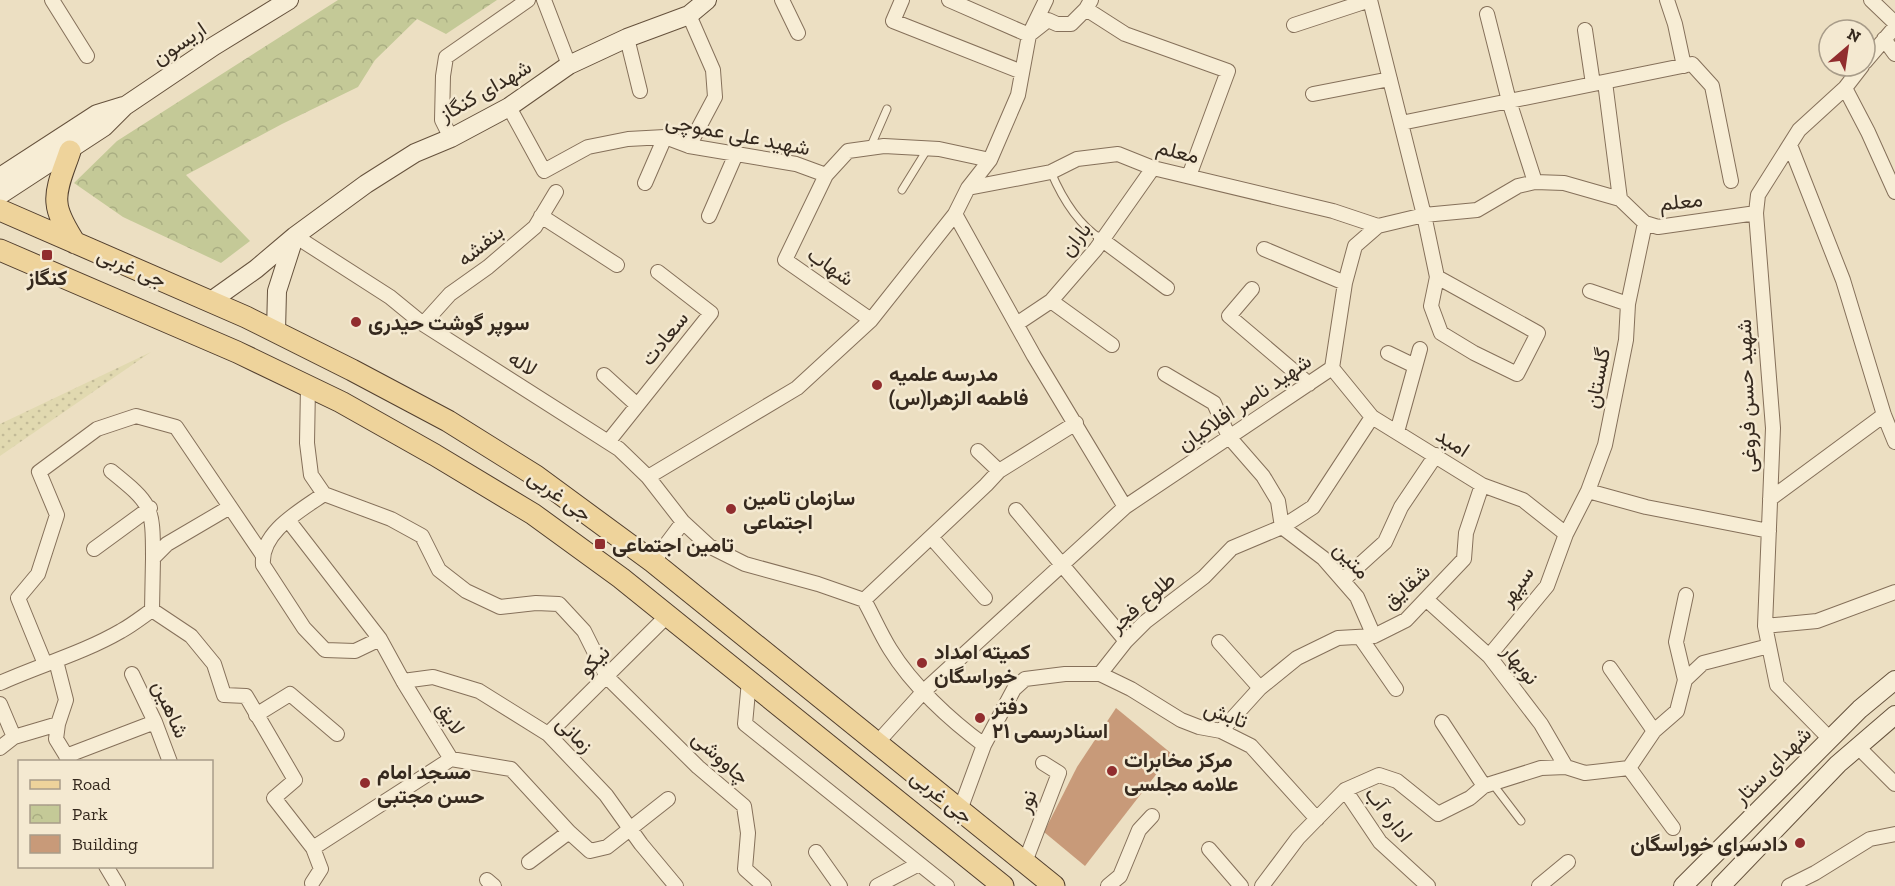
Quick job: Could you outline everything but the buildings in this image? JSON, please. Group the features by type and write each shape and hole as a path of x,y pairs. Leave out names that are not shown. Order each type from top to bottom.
{"main road":[{"name":"اریسون","path":"0,195 70,151 104,127 125,106 213,46 289,0"},
{"name":"شهدای کنگاز","path":"211,301 366,184 415,153 451,138 509,107 569,65 627,38 689,15 707,0"},
{"name":"اریسون","path":"0,177 97,114 125,106"},
{"path":"70,151 58,188 57,203 63,223 75,243"},
{"name":"جی غربی","path":"0,210 211,301 276,332 448,421 536,476 653,562 1054,886"},
{"path":"276,332 277,291 295,236"},
{"name":"جی غربی","path":"0,250 237,352 341,402 533,514 668,615 1003,886"},
{"name":"شهدای ستار","path":"1683,886 1830,739 1895,680"},
{"path":"1720,886 1857,746 1895,715"}],"street":[{"path":"52,0 87,56"},
{"path":"451,138 441,120 446,57 528,0"},
{"path":"544,0 569,65"},
{"path":"782,0 798,33"},
{"path":"902,0 892,21 1022,72"},
{"path":"949,0 1029,34"},
{"path":"648,477 797,388 871,320 955,214 968,188 990,160 1018,95 1029,34 1046,0"},
{"path":"1294,25 1370,0 1424,215 1437,277 1431,306 1441,333 1516,374 1539,333 1437,277"},
{"path":"1667,0 1676,24 1684,66"},
{"path":"1871,0 1895,23"},
{"path":"1029,34 1048,21 1057,24 1071,24 1088,5 1125,34 1227,71 1189,176"},
{"path":"689,15 713,70 715,97 689,146"},
{"path":"1487,15 1509,101 1535,182"},
{"name":"شهید حسن فروغی","path":"1877,48 1895,27"},
{"path":"1585,30 1599,83 1620,199"},
{"path":"627,38 640,92"},
{"path":"1884,39 1895,54"},
{"path":"1401,123 1692,64 1712,86 1731,181"},
{"path":"1313,94 1390,78"},
{"name":"شهید حسن فروغی","path":"1830,739 1777,685 1765,626 1773,428 1756,213 1758,195 1799,130 1853,78"},
{"path":"1845,88 1895,191"},
{"name":"شهید علی عموچی","path":"509,107 544,171 588,147 628,139 665,137 689,146 796,164 826,175 848,151 884,146 939,149 990,160"},
{"path":"645,183 665,137"},
{"path":"1790,144 1843,280 1884,415 1895,442"},
{"path":"709,216 736,154"},
{"name":"معلم","path":"968,188 1051,172 1077,159 1118,154 1153,168 1333,211 1378,226"},
{"name":"باران","path":"1018,323 1051,301 1096,249 1153,168"},
{"name":"شهاب","path":"826,175 785,260 871,320"},
{"name":"شهید ناصر افلاکیان","path":"877,743 924,691 1125,507 1332,368 1345,283 1355,246 1378,226 1424,215 1477,210 1518,186 1535,182 1564,183 1620,199"},
{"name":"بنفشه","path":"423,324 450,294 488,267 535,227 556,192"},
{"name":"معلم","path":"1620,199 1645,223 1659,227 1756,213"},
{"path":"955,214 1018,323 1034,356 1125,507"},
{"path":"542,216 617,265"},
{"name":"گلستان","path":"1566,534 1588,490 1605,445 1626,340 1628,304 1645,223"},
{"name":"لاله","path":"295,236 390,297 423,324 619,449 648,477 683,522"},
{"path":"1101,239 1167,288"},
{"path":"1264,249 1345,283"},
{"name":"سعادت","path":"608,442 711,313 658,272"},
{"path":"1252,289 1230,316 1309,384"},
{"path":"1590,291 1628,304"},
{"path":"1051,301 1112,345"},
{"path":"1397,432 1420,349"},
{"path":"1388,353 1415,366"},
{"name":"امید","path":"1332,368 1372,417 1482,485 1523,500 1566,534"},
{"path":"1165,374 1214,403 1229,437 1263,476 1278,501 1282,528"},
{"path":"604,375 637,405"},
{"path":"262,554 267,543 288,520 324,494 311,474 307,443 308,386"},
{"path":"1770,499 1884,415"},
{"path":"155,722 68,759 56,739 58,723 66,700 18,598 38,574 57,515 39,472 97,429 136,416 176,427 262,554 263,565 304,628 326,650 356,651 380,639"},
{"name":"طلوع فجر","path":"1100,674 1126,641 1145,622 1204,577 1232,548 1282,528 1313,507 1372,417"},
{"path":"864,600 999,471 1076,423"},
{"path":"978,451 999,471"},
{"path":"1343,580 1385,542 1401,507 1436,455"},
{"path":"111,471 134,490 150,508 153,528 152,610"},
{"name":"شقایق","path":"1221,730 1260,688 1298,658 1338,638 1374,636 1406,620 1464,559 1466,533 1482,485"},
{"path":"1588,490 1646,507 1769,531"},
{"name":"چاووشی","path":"324,494 392,519 422,536 439,570 466,591 500,607 536,603 559,604 584,631 607,677 698,766 744,806 748,833 745,869 764,886"},
{"path":"153,558 167,544 231,507"},
{"path":"94,549 150,508"},
{"path":"1016,510 1126,641"},
{"name":"لایق","path":"288,520 380,639 451,759 511,769 569,832 590,851 607,847 630,829"},
{"path":"653,562 683,522 709,546 745,564 818,584 864,600 890,650 924,691 966,732 984,745"},
{"name":"متین","path":"1282,528 1323,558 1358,597 1374,636"},
{"name":"سپهر","path":"1489,656 1547,586 1566,534"},
{"path":"931,537 985,598"},
{"path":"1765,626 1817,621 1895,592"},
{"path":"1629,768 1654,731 1677,711 1685,680 1676,642 1686,596"},
{"name":"نوبهار","path":"1427,600 1489,656 1541,724 1566,767"},
{"path":"0,683 120,631 152,610"},
{"path":"152,610 191,636 214,664 224,695 246,696 295,780 274,798 313,848 321,869 309,885"},
{"name":"نیکو","path":"548,734 668,615"},
{"path":"1360,637 1396,689"},
{"path":"1220,642 1260,688"},
{"path":"1685,680 1703,663 1769,646"},
{"path":"1610,668 1654,731"},
{"name":"شاهین","path":"132,674 155,722 169,760"},
{"path":"960,810 984,745 1014,689 1025,679 1065,674 1100,674"},
{"name":"تابش","path":"1100,674 1131,689 1181,720 1199,727 1221,730 1251,746 1317,819"},
{"name":"زمانی","path":"403,681 433,677 479,691 548,734 606,795 676,886"},
{"path":"750,681 745,724 947,886"},
{"path":"256,715 290,694 337,734"},
{"path":"0,704 14,737"},
{"path":"1442,722 1488,784"},
{"path":"0,748 14,737 58,723"},
{"path":"1857,746 1895,784"},
{"path":"313,848 451,759"},
{"name":"نور","path":"1025,862 1059,773 1042,762"},
{"path":"1262,886 1298,838 1345,790 1379,775 1397,780 1438,814 1470,798 1488,784 1541,768 1566,767 1585,772 1629,768"},
{"path":"1629,768 1673,828"},
{"name":"اداره آب","path":"1345,790 1380,842 1428,886"},
{"path":"630,829 668,799"},
{"path":"1108,886 1120,876 1139,830 1152,816"},
{"path":"529,862 569,832"},
{"path":"1789,886 1815,873 1870,839 1895,834"},
{"path":"1209,849 1241,886"},
{"path":"816,852 840,886"},
{"path":"1539,886 1568,862"},
{"path":"884,885 919,864"},
{"path":"107,868 118,886"}],"lane":[{"path":"870,148 887,109"},
{"path":"902,190 928,148"},
{"path":"1051,172 1058,188 1087,230 1101,239"},
{"path":"1488,784 1521,821"}],"shaded area":[{"path":"151,352 0,456 0,424"}],"green space":[{"path":"338,0 497,0 446,34 417,19 375,60 358,87 186,175 250,241 221,263 123,217 74,183 117,141"}],"place":[{"name":"کنگاز","path":"47,255"},
{"name":"سوپر گوشت حیدری","path":"356,322"},
{"name":"مدرسه علمیه فاطمه الزهرا(س)","path":"877,385"},
{"name":"سازمان تامین اجتماعی","path":"731,509"},
{"name":"تامین اجتماعی","path":"600,544"},
{"name":"کمیته امداد خوراسگان","path":"922,663"},
{"name":"دفتر اسنادرسمی ۲۱","path":"980,718"},
{"name":"مرکز مخابرات علامه مجلسی","path":"1112,771"},
{"name":"مسجد امام حسن مجتبی","path":"365,783"},
{"name":"دادسرای خوراسگان","path":"1800,843"}]}
